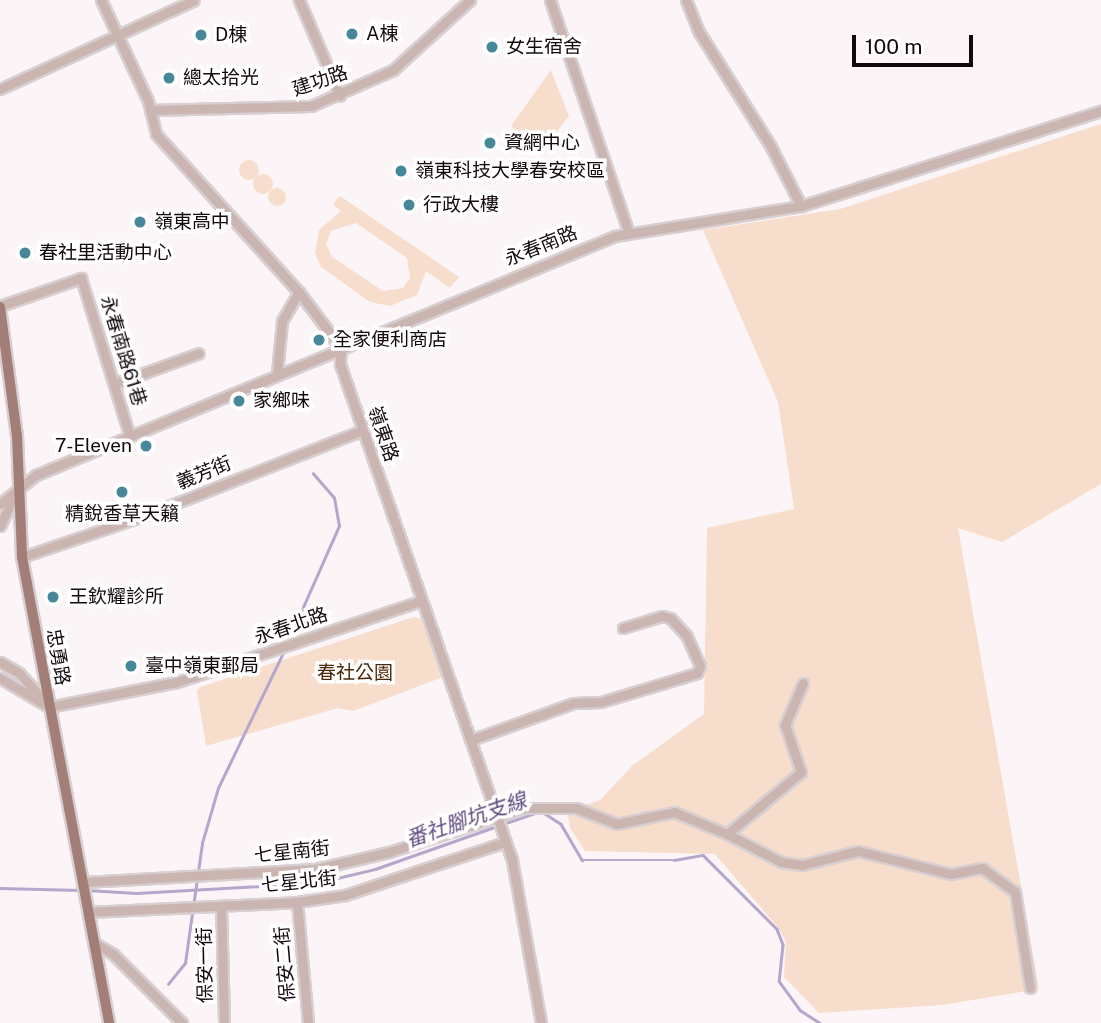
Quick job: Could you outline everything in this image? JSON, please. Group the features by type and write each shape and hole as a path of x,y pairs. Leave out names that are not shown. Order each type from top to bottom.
{"main road":[{"name":"忠勇路","path":"0,306 11,372 22,557 87,908"},
{"path":"87,908 109,1023"}],"street":[{"name":"嶺東路","path":"101,0 150,110 156,134 299,292 341,348 340,363 504,840"},
{"path":"0,89 194,0"},
{"path":"299,0 341,96"},
{"name":"建功路","path":"150,110 287,110 341,96 393,70 470,0"},
{"path":"550,0 628,231"},
{"path":"686,0 699,32 783,167 801,206"},
{"name":"永春南路","path":"0,504 18,486 277,373 628,231 801,206 1101,110"},
{"name":"永春南路61巷","path":"0,306 81,278 130,437"},
{"path":"277,373 282,321 299,292"},
{"path":"114,384 199,353"},
{"name":"義芳街","path":"22,557 146,515 363,430"},
{"path":"0,527 18,486"},
{"name":"永春北路","path":"49,707 177,682 420,601"},
{"path":"471,740 572,703 601,702 697,673 699,666 686,635 670,618 662,616 623,628"},
{"path":"0,662 19,673 49,707"},
{"path":"0,678 49,707"},
{"path":"727,834 801,772 785,725 803,683"},
{"name":"七星南街","path":"84,885 316,869 389,852 497,819 551,806 576,808 617,824 674,812 727,834 763,855 791,863 858,851 951,874 982,868 1014,891 1030,988"},
{"path":"504,840 518,887 541,1023"},
{"name":"七星北街","path":"87,908 297,902 396,881 504,840"},
{"name":"保安二街","path":"297,902 308,1023"},
{"name":"保安一街","path":"221,906 224,1023"},
{"path":"93,942 113,954 182,1023"}],"green space":[{"path":"551,70 569,116 542,150 511,126"},
{"path":"1101,124 1101,484 1002,542 958,528 1039,989 942,1005 819,1013 784,977 786,942 780,930 715,854 585,851 570,828 567,811 600,800 633,765 704,714 707,528 794,509 778,402 703,230 840,209"},
{"path":"249,160 256,163 259,170 256,177 249,180 242,177 239,170 242,163"},
{"path":"263,174 270,177 273,184 270,191 263,194 256,191 253,184 256,177"},
{"path":"277,188 283,191 286,197 283,203 277,206 271,203 268,197 271,191"},
{"path":"340,196 459,277 450,288 426,271 417,295 390,306 370,302 321,267 315,253 319,230 341,211 333,204","holes":["356,223 407,258 410,278 403,288 383,291 332,257 326,244 331,231"]},
{"name":"春社公園","path":"414,617 421,619 443,677 353,711 338,708 206,746 197,691 200,687"}],"waterway":[{"path":"288,641 339,526 334,498 313,474"},
{"path":"168,984 185,963 202,843 218,788 284,651"},
{"name":"番社腳坑支線","path":"503,824 541,811 561,824 582,860 674,860 703,855 777,929 783,945 779,981 800,1010 820,1023"},
{"name":"番社腳坑支線","path":"87,890 136,893 316,883 375,869 497,826"},
{"name":"番社腳坑支線","path":"0,888 80,890"}],"place":[{"name":"A棟","path":"352,34"},
{"name":"D棟","path":"201,35"},
{"name":"女生宿舍","path":"492,47"},
{"name":"總太拾光","path":"169,78"},
{"name":"資網中心","path":"490,143"},
{"name":"嶺東科技大學春安校區","path":"401,171"},
{"name":"行政大樓","path":"409,205"},
{"name":"嶺東高中","path":"140,222"},
{"name":"春社里活動中心","path":"25,253"},
{"name":"全家便利商店","path":"319,340"},
{"name":"家鄉味","path":"239,401"},
{"name":"7-Eleven","path":"146,446"},
{"name":"精銳香草天籟","path":"122,492"},
{"name":"王欽耀診所","path":"53,597"},
{"name":"臺中嶺東郵局","path":"131,666"}]}
